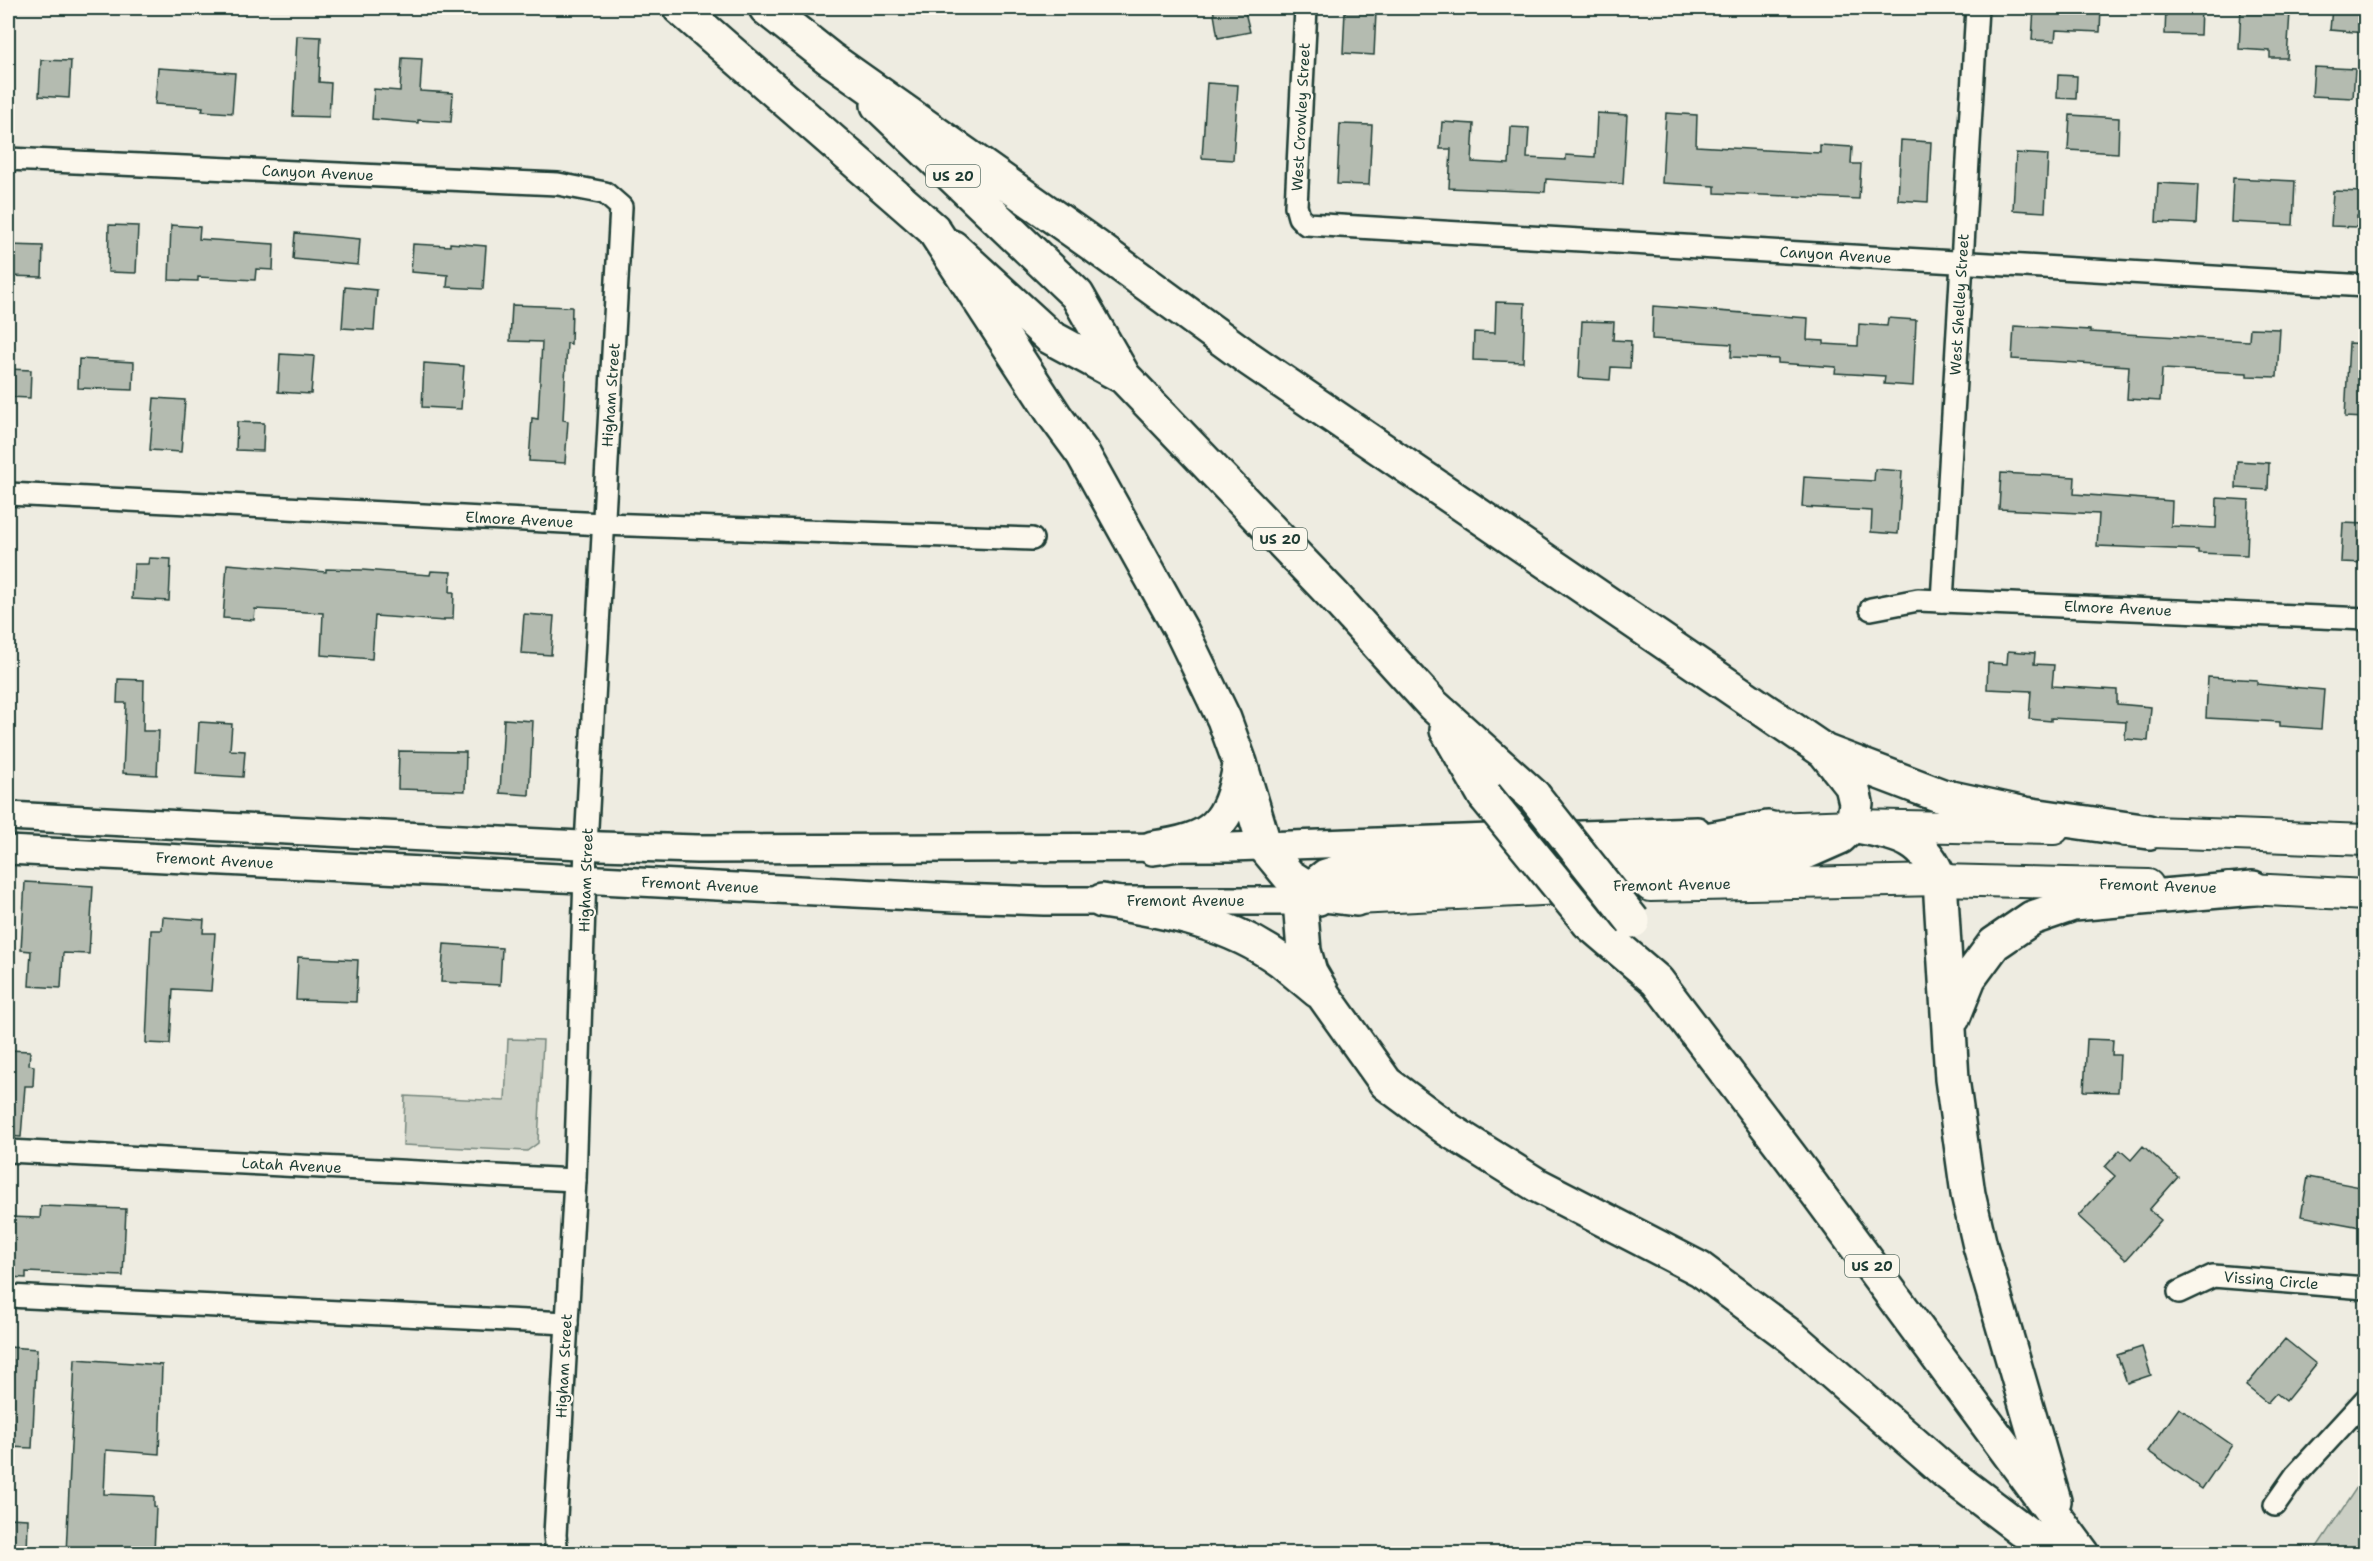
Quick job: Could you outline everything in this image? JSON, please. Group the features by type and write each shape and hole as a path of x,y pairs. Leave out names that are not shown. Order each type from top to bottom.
{"highway":[{"name":"US 20","path":"680,8 933,229 1050,337 1124,376"},
{"name":"US 20","path":"766,8 829,58 1077,295 1124,376 1334,596 1433,705 1534,796 1633,921 1657,981"},
{"path":"829,58 1095,246 1248,358 1824,751 1942,796 2025,814 2149,832"},
{"path":"933,229 1055,416 1083,454 1182,632 1224,719 1240,763 1265,847 1304,895 1304,951 1310,972 1324,996 1386,1083 1449,1130 1538,1185 1700,1269 1793,1338 1946,1472 2057,1538"},
{"name":"US 20","path":"1433,705 1485,796 1589,923 1657,981 1792,1159 2057,1538 2083,1554"},
{"path":"1598,887 1704,865 1783,858 1806,852 1840,837 1853,825 1856,803 1852,786 1824,751"},
{"path":"1153,848 1182,844 1204,835 1218,824 1225,815 1235,792 1240,763"},
{"path":"1853,825 1891,833 1916,844 1933,860 1940,880 1952,1079 1968,1194 2057,1538"},
{"path":"1304,895 1326,876 1345,870 1379,867 1488,867 1630,855 1768,828"},
{"path":"1949,1028 1969,978 1994,944 2032,918 2073,904 2253,888"},
{"path":"1304,895 1356,899"},
{"path":"1102,901 1168,911 1215,926 1254,944 1281,961 1324,996"}],"main road":[{"path":"1768,828 1853,825 2366,840"},
{"name":"Fremont Avenue","path":"1356,899 1598,887 1940,880 2253,888 2366,895"}],"street":[{"name":"West Crowley Street","path":"1306,8 1296,206 1299,218 1306,224"},
{"name":"West Shelley Street","path":"1942,601 1977,8"},
{"name":"Canyon Avenue","path":"8,159 558,184 605,193 621,207"},
{"name":"Higham Street","path":"557,1554 555,1535 575,1180 586,845 603,524 615,353 621,207"},
{"name":"Canyon Avenue","path":"1306,224 2366,286"},
{"name":"Elmore Avenue","path":"8,494 603,524 1032,539"},
{"name":"Elmore Avenue","path":"1871,609 1918,600 2366,619"},
{"path":"8,816 586,845 720,849 1265,847 1768,828"},
{"name":"Fremont Avenue","path":"8,850 955,898 1102,901 1304,895"},
{"name":"Latah Avenue","path":"8,1151 575,1180"},
{"name":"Vissing Circle","path":"2179,1292 2213,1276 2366,1288"},
{"path":"8,1296 567,1323"},
{"path":"2275,1505 2296,1475 2366,1399"}],"shaded area":[{"path":"508,1039 543,1040 538,1143 527,1151 403,1145 405,1096 505,1101"},
{"path":"2365,1475 2365,1553 2313,1553"}],"building":[{"path":"1213,8 1244,8 1250,32 1218,38"},
{"path":"2034,8 2101,8 2100,32 2056,30 2055,41 2032,40"},
{"path":"2166,8 2201,8 2200,35 2165,34"},
{"path":"2241,8 2265,8 2264,10 2290,12 2287,58 2270,58 2270,51 2239,49"},
{"path":"2332,8 2366,8 2366,33 2330,30"},
{"path":"1345,11 1376,12 1374,55 1343,53"},
{"path":"297,36 321,37 319,82 331,83 329,117 293,116"},
{"path":"402,58 422,59 420,91 453,93 451,122 418,120 418,123 372,119 374,89 400,91"},
{"path":"41,60 71,61 69,98 39,96"},
{"path":"2314,67 2355,69 2353,98 2312,96"},
{"path":"158,68 235,73 232,113 202,111 203,107 155,104"},
{"path":"2058,75 2077,76 2076,99 2057,98"},
{"path":"1207,83 1238,85 1233,160 1202,158"},
{"path":"1597,113 1627,115 1623,184 1546,179 1545,192 1449,188 1451,149 1440,149 1442,122 1474,124 1472,162 1509,164 1511,127 1529,128 1527,158 1566,160 1566,155 1595,157"},
{"path":"1666,113 1697,115 1696,146 1820,153 1820,145 1852,147 1851,164 1861,164 1859,199 1715,193 1715,186 1662,183"},
{"path":"2070,115 2119,118 2118,153 2068,150"},
{"path":"1340,124 1372,125 1369,185 1337,184"},
{"path":"1901,140 1931,142 1928,202 1898,200"},
{"path":"2016,153 2048,155 2045,212 2013,210"},
{"path":"2233,178 2295,181 2293,225 2231,222"},
{"path":"2158,183 2198,185 2196,224 2156,222"},
{"path":"2333,191 2366,192 2366,217 2357,216 2357,227 2331,226"},
{"path":"109,225 138,226 136,273 108,272"},
{"path":"171,225 200,227 199,239 274,244 273,270 256,269 255,280 198,277 198,281 169,280"},
{"path":"295,233 360,239 358,265 293,259"},
{"path":"450,243 486,246 483,289 447,287 448,275 411,272 413,244 450,246"},
{"path":"8,245 43,246 42,277 8,276"},
{"path":"345,287 377,290 374,330 342,328"},
{"path":"1496,302 1525,303 1523,362 1473,360 1474,332 1495,333"},
{"path":"512,305 572,307 571,344 567,343 563,420 568,421 565,463 529,461 532,418 538,419 542,342 510,341"},
{"path":"1653,306 1808,318 1807,340 1824,341 1824,344 1858,346 1859,324 1887,326 1888,318 1916,320 1913,386 1884,384 1885,376 1835,373 1836,367 1778,363 1778,359 1731,357 1732,344 1652,339"},
{"path":"1582,321 1614,322 1613,340 1631,341 1630,368 1611,367 1610,380 1579,378"},
{"path":"2014,326 2249,341 2250,328 2280,329 2277,377 2247,376 2247,373 2162,369 2160,401 2127,399 2129,366 2012,359"},
{"path":"2349,343 2366,344 2366,418 2345,417"},
{"path":"280,354 314,356 311,394 278,392"},
{"path":"79,359 134,362 133,390 78,388"},
{"path":"424,363 464,366 461,409 422,407"},
{"path":"8,369 31,370 30,398 8,397"},
{"path":"154,398 185,400 181,452 150,450"},
{"path":"237,422 264,423 263,451 236,450"},
{"path":"2237,461 2269,463 2268,490 2236,488"},
{"path":"1875,469 1902,471 1898,534 1871,532 1872,511 1802,507 1804,477 1874,481"},
{"path":"2001,473 2075,477 2074,494 2172,501 2171,526 2216,528 2217,498 2249,500 2247,555 2198,553 2198,550 2097,546 2099,514 1999,509"},
{"path":"2343,523 2366,524 2366,563 2341,562"},
{"path":"149,558 171,559 169,601 132,599 134,564 148,564"},
{"path":"227,564 326,572 326,569 362,570 430,575 431,571 451,572 450,592 454,592 453,619 444,619 444,621 375,616 372,659 321,655 323,613 255,609 254,620 223,618"},
{"path":"524,614 554,616 551,655 521,653"},
{"path":"2008,651 2035,653 2034,664 2054,665 2052,686 2117,690 2117,704 2151,707 2148,741 2125,739 2126,722 2029,719 2031,691 1987,689 1988,663 2007,664"},
{"path":"2208,677 2257,680 2257,684 2324,690 2321,729 2280,726 2280,722 2206,718"},
{"path":"118,679 144,680 143,731 159,731 157,775 123,773 126,703 117,703"},
{"path":"504,719 533,721 529,795 500,793"},
{"path":"199,722 232,724 230,750 245,751 243,777 196,774"},
{"path":"399,751 466,752 465,791 398,789"},
{"path":"25,882 93,886 89,954 63,953 61,988 29,986 31,951 21,950"},
{"path":"163,917 204,920 203,933 215,933 211,991 173,989 170,1044 146,1043 151,930 162,930"},
{"path":"444,944 502,948 500,985 441,982"},
{"path":"298,957 358,960 356,1002 296,1000"},
{"path":"2087,1039 2113,1040 2112,1055 2120,1055 2118,1092 2084,1091"},
{"path":"8,1050 30,1051 29,1065 34,1066 33,1086 25,1086 21,1137 8,1136"},
{"path":"2143,1146 2178,1177 2149,1210 2161,1220 2126,1260 2078,1216 2115,1176 2105,1167 2120,1150 2131,1160"},
{"path":"2308,1177 2366,1188 2366,1228 2301,1216"},
{"path":"41,1206 126,1209 123,1276 26,1272 26,1278 8,1277 8,1217 40,1218"},
{"path":"2285,1339 2316,1364 2286,1401 2276,1393 2267,1403 2246,1386"},
{"path":"8,1347 37,1349 32,1448 8,1447"},
{"path":"2142,1347 2151,1375 2127,1383 2117,1355"},
{"path":"75,1359 162,1365 159,1454 106,1450 104,1494 154,1496 156,1507 154,1552 92,1550 92,1554 66,1554"},
{"path":"2179,1408 2232,1445 2202,1489 2148,1451"},
{"path":"8,1518 28,1519 27,1554 8,1554"}]}
